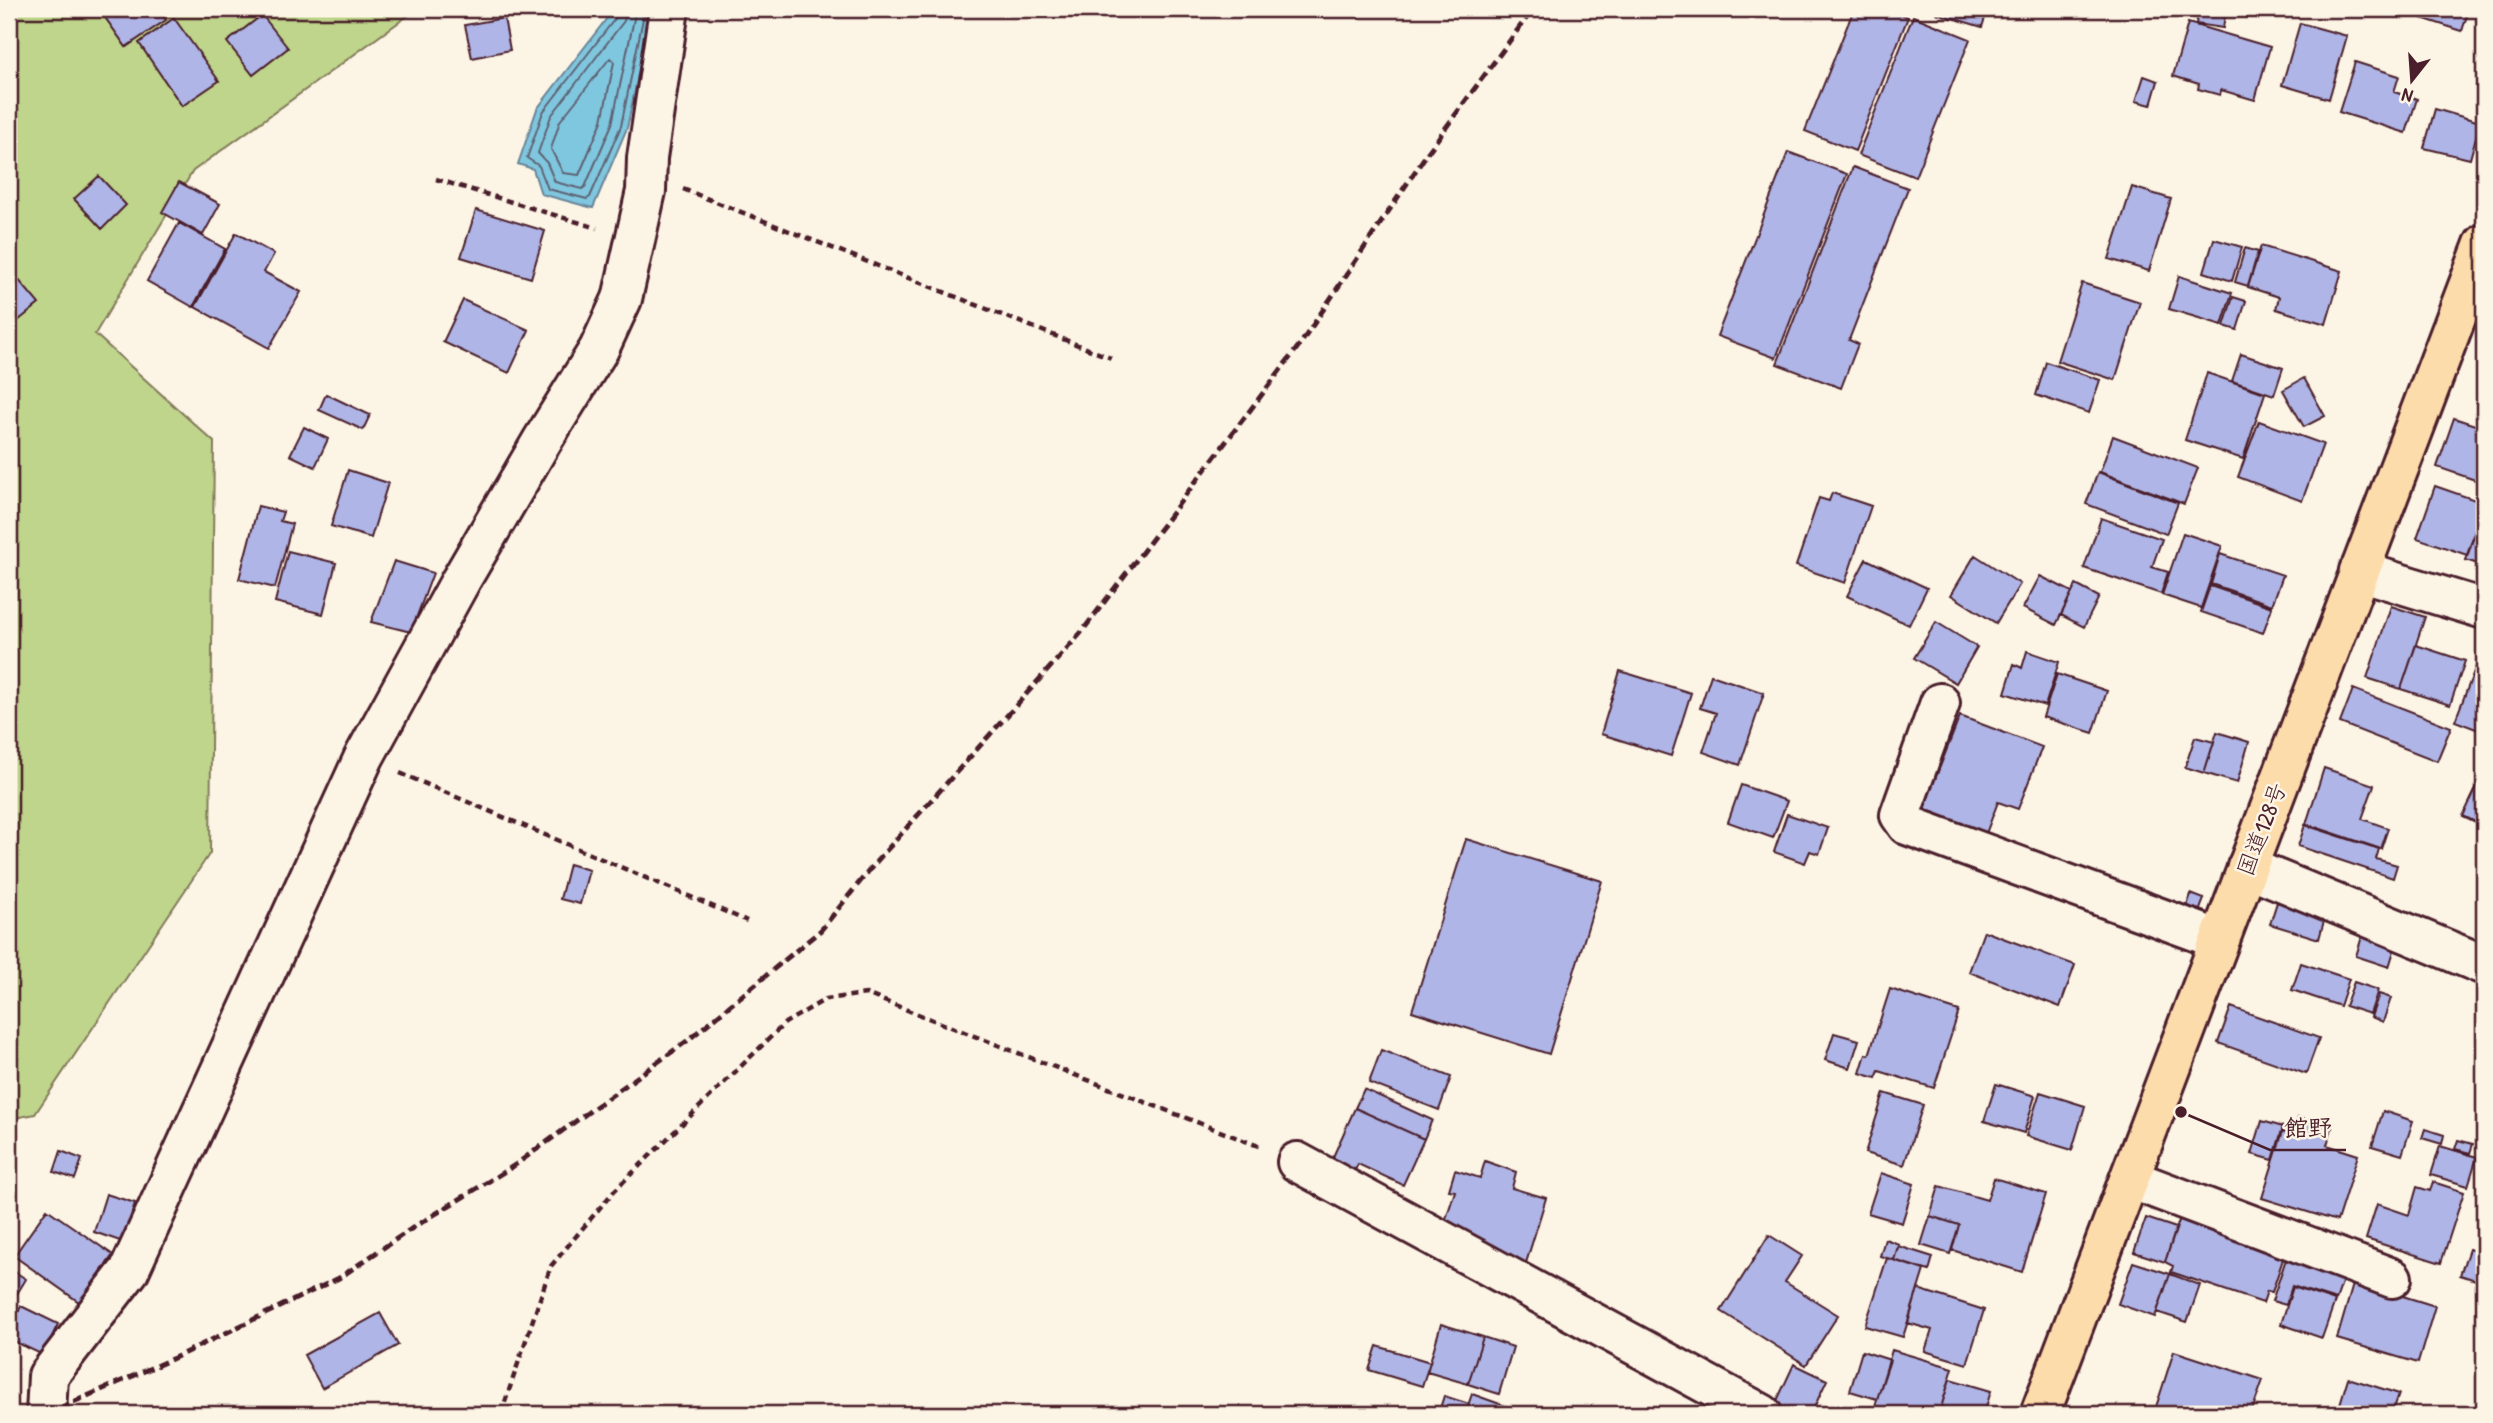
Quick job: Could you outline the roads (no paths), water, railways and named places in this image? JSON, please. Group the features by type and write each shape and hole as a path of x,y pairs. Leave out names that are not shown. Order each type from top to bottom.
{"highway":[{"name":"国道128号","path":"2040,1414 2484,244"}],"street":[{"path":"46,1414 48,1376 129,1271 364,757 467,569 599,349 622,299 646,191 646,174 669,9"},
{"path":"2360,571 2484,609"},
{"path":"1940,703 1900,815 1907,825 2220,940"},
{"path":"2247,867 2484,965"},
{"path":"1297,1162 1762,1414"},
{"path":"2130,1179 2392,1278"}],"water":[{"path":"614,9 652,9 627,128 593,208 541,194 533,169 518,164 537,109"}],"railway":[{"path":"46,1414 174,1358 339,1278 411,1229 515,1165 687,1041 821,930 876,862 1080,634 1301,343 1428,152 1533,9"}],"place":[{"name":"館野","path":"2181,1112"}]}
